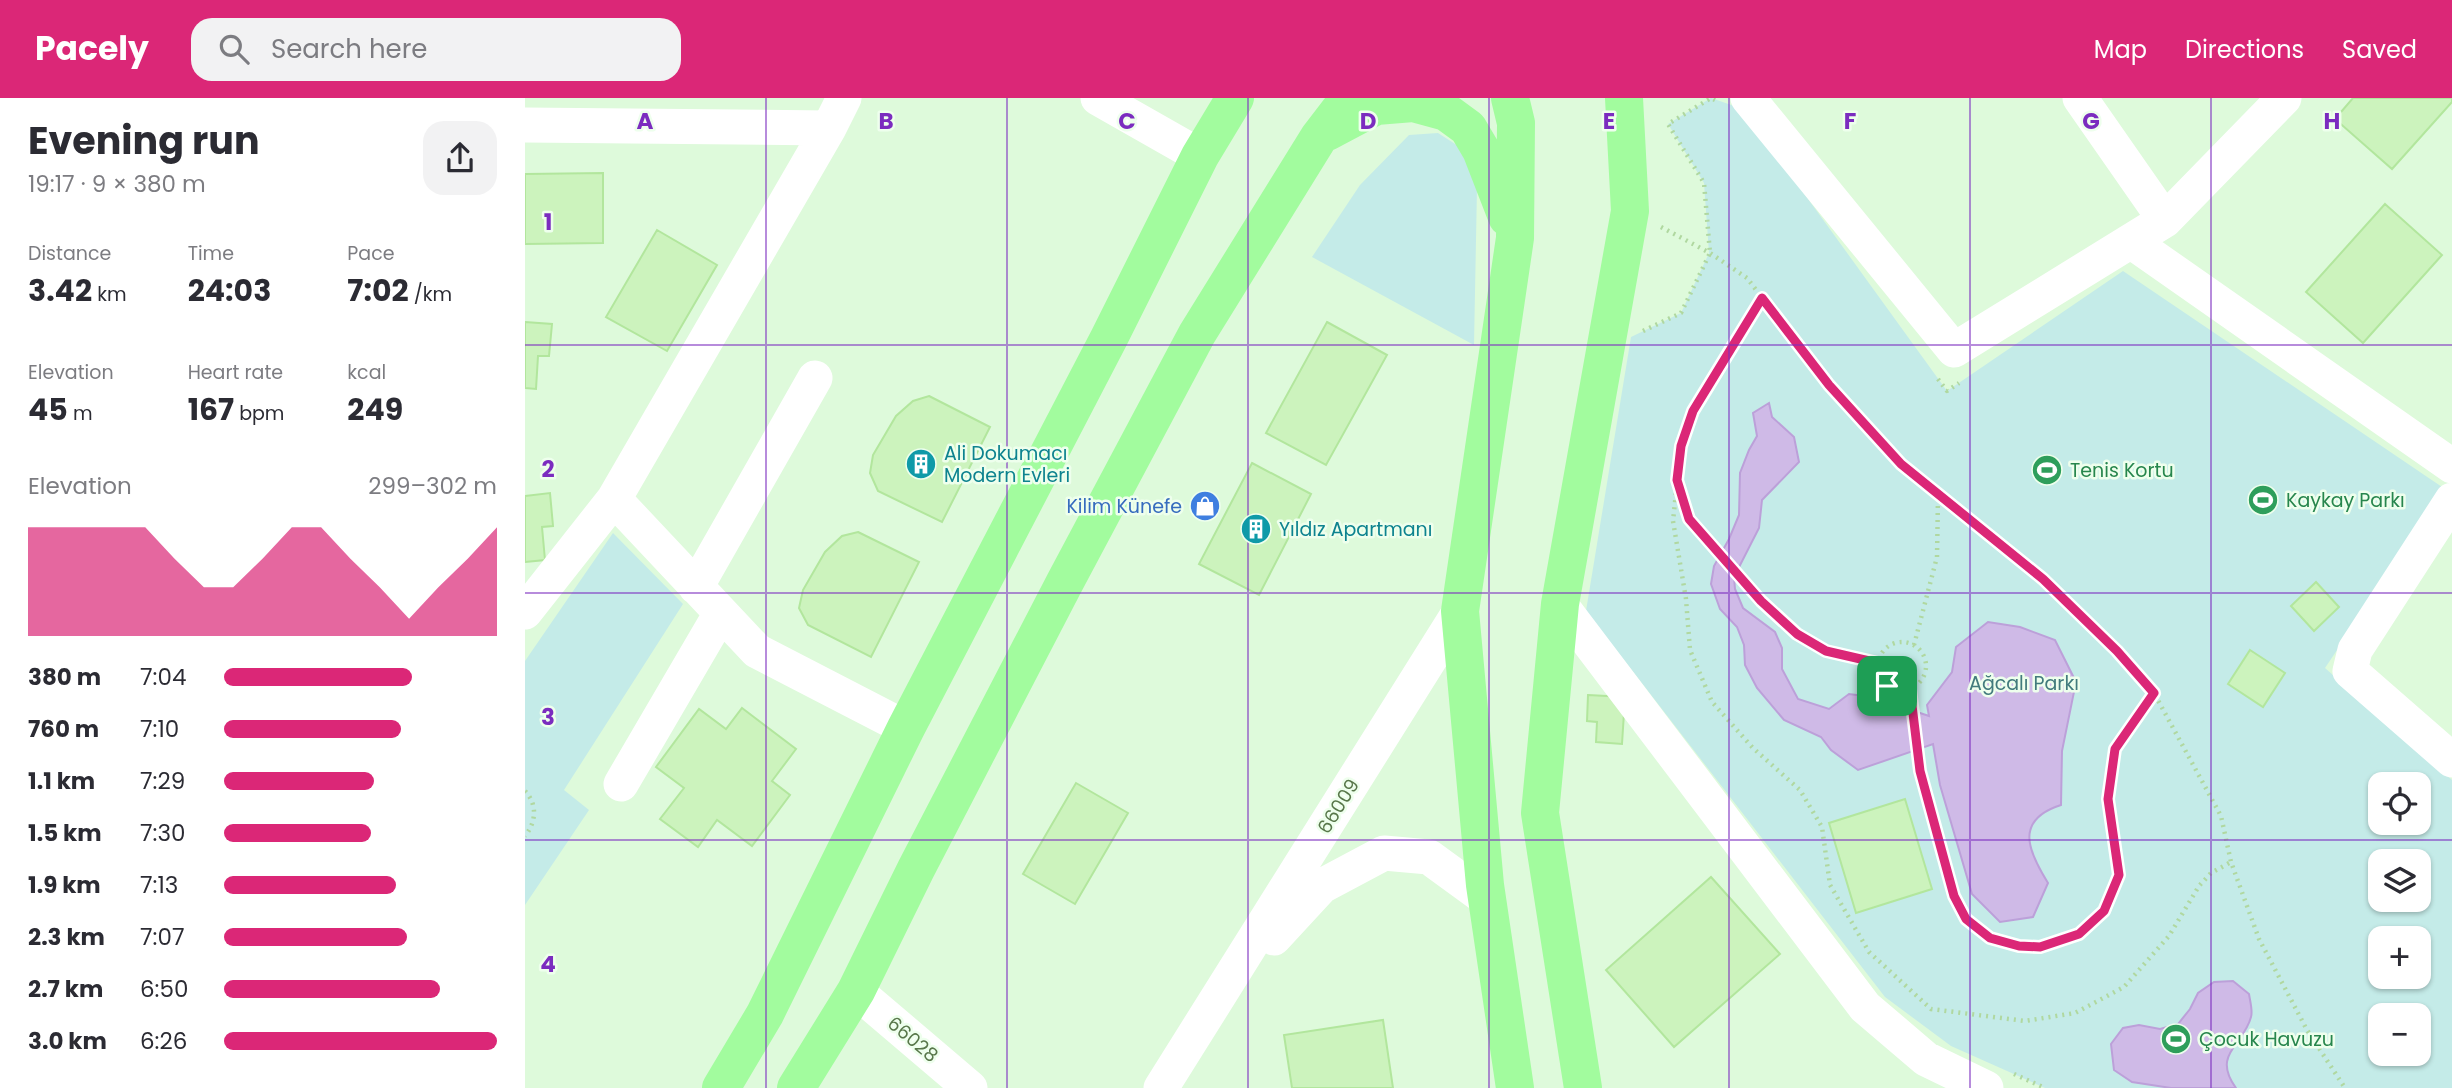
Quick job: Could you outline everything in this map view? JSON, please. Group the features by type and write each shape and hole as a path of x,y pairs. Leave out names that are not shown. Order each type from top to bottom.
{"main road":[{"path":"721,1088 765,1014 907,728 1200,156 1235,98"},
{"path":"796,1088 856,991 1034,641 1198,334 1319,137 1349,98"},
{"path":"1510,98 1515,123 1515,238 1460,611 1487,900 1515,1088"},
{"path":"1583,1088 1540,813 1560,604 1630,211 1630,100"},
{"path":"1319,137 1376,106 1413,103 1445,112 1468,128 1481,150 1515,238"}],"street":[{"path":"1098,98 1200,156"},
{"path":"2080,98 2165,220"},
{"path":"1735,100 1954,350 2165,220 2284,98"},
{"path":"525,125 837,113"},
{"path":"525,612 614,499 837,113"},
{"path":"2132,242 2452,466"},
{"path":"696,587 814,377"},
{"path":"614,499 757,651 907,728"},
{"path":"2452,500 2355,650 2350,671 2452,760"},
{"path":"1560,604 1865,1007 1926,1059 1986,1088"},
{"name":"66009","path":"1161,1088 1460,611"},
{"path":"621,784 721,613"},
{"name":"66009","path":"1215,1002 1322,886 1384,853 1429,857 1487,900"},
{"name":"66028","path":"856,991 970,1088"}],"path":[{"path":"1631,337 1681,313 1710,253 1704,183 1668,124 1711,98 1735,100"},
{"path":"1630,211 1710,253 1747,278 1829,385 1901,464 2043,579 2117,651 2154,693 2221,816 2231,862 2259,939 2307,1030 2345,1088"},
{"path":"1762,298 1693,411 1681,446 1673,521 1686,599 1690,650 1713,702 1753,748 1800,790 1822,827 1830,885 1869,952 1931,1009 2025,1021 2075,1013 2124,986 2169,936 2199,887 2211,873 2231,862"},
{"path":"1931,369 1947,391 1969,376"},
{"path":"1677,480 1689,519 1761,601 1797,634 1826,651 1878,663"},
{"path":"1914,645 1937,557 1938,495"},
{"path":"1899,642 1914,645 1924,657 1926,665 1922,680 1910,689 1887,686 1878,673 1878,663 1884,649 1899,642"},
{"path":"1910,689 1920,771 1954,896 1966,919 1990,938 2019,946 2040,947 2079,934 2104,911 2119,875 2108,799 2115,749 2154,693"},
{"path":"525,791 534,805 532,827 525,836"}],"shaded area":[{"path":"525,98 2452,98 2452,1088 525,1088"},
{"path":"1769,403 1772,417 1794,437 1799,462 1762,500 1759,528 1734,577 1735,589 1743,608 1775,632 1782,648 1782,669 1798,699 1829,709 1849,694 1872,697 1929,716 1927,705 1952,672 1956,647 1988,622 2020,627 2055,640 2076,682 2062,751 2061,805 2036,819 2029,838 2035,859 2048,883 2033,917 2000,922 1972,894 1940,785 1933,744 1858,770 1831,750 1821,737 1784,720 1757,688 1745,665 1744,645 1737,627 1720,609 1711,584 1714,566 1739,515 1740,473 1757,436 1753,413"},
{"name":"Çocuk Havuzu","path":"2233,981 2249,994 2252,1012 2247,1027 2228,1058 2229,1076 2236,1088 2171,1088 2132,1082 2114,1070 2111,1044 2123,1028 2139,1025 2160,1029 2178,1024 2198,993 2214,982"}],"green space":[{"name":"Ağcalı Parkı","path":"1711,98 1743,109 1947,391 2123,271 2445,489 2325,668 2452,780 2452,1088 2045,1088 1951,1046 1885,997 1586,611 1631,337 1681,313 1709,253 1704,183 1668,124"},
{"path":"1438,133 1466,151 1477,188 1474,345 1312,257 1360,185 1409,135"},
{"path":"613,533 683,604 564,790 589,810 525,905 525,661"}],"building":[{"path":"2353,98 2452,98 2452,102 2392,169 2335,119"},
{"path":"603,173 603,243 525,244 525,174"},
{"path":"2385,204 2442,255 2363,343 2306,292"},
{"path":"657,230 717,265 667,351 606,317"},
{"path":"525,322 552,324 549,356 538,356 536,389 525,388"},
{"path":"1327,322 1387,355 1326,465 1266,433"},
{"name":"Ali Dokumacı Modern Evleri","path":"929,396 990,427 942,522 878,491 870,473 873,455 896,416 913,401"},
{"name":"Yıldız Apartmanı","path":"1252,463 1311,494 1259,595 1199,564"},
{"path":"550,493 553,526 542,527 545,560 525,562 525,496"},
{"path":"858,532 919,562 871,657 808,625 799,608 803,590 825,552 842,536"},
{"path":"2316,582 2339,607 2314,631 2291,606"},
{"path":"2250,650 2285,673 2263,707 2228,684"},
{"path":"1588,695 1625,697 1622,744 1596,742 1597,722 1587,721"},
{"path":"742,708 796,749 772,781 790,795 752,846 717,820 698,847 660,819 684,788 656,767 699,709 726,729"},
{"path":"1076,783 1128,813 1075,904 1023,874"},
{"path":"1905,799 1932,889 1856,913 1829,823"},
{"path":"1711,877 1780,954 1674,1047 1606,970"},
{"path":"1383,1020 1393,1088 1292,1088 1284,1035"}],"place":[{"name":"Ali Dokumacı Modern Evleri","path":"921,464"},
{"name":"Tenis Kortu","path":"2047,470"},
{"name":"Kaykay Parkı","path":"2263,500"},
{"name":"Kilim Künefe","path":"1205,506"},
{"name":"Yıldız Apartmanı","path":"1256,529"},
{"name":"Çocuk Havuzu","path":"2176,1039"}],"route":[{"path":"1762,298 1829,385 1901,464 2043,579 2117,651 2154,693 2115,749 2108,799 2119,875 2104,911 2079,934 2040,947 2019,946 1990,938 1966,919 1954,896 1920,771 1910,689 1887,686 1878,673 1878,663 1826,651 1797,634 1761,601 1689,519 1677,480 1681,446 1693,411 1762,298"}]}
